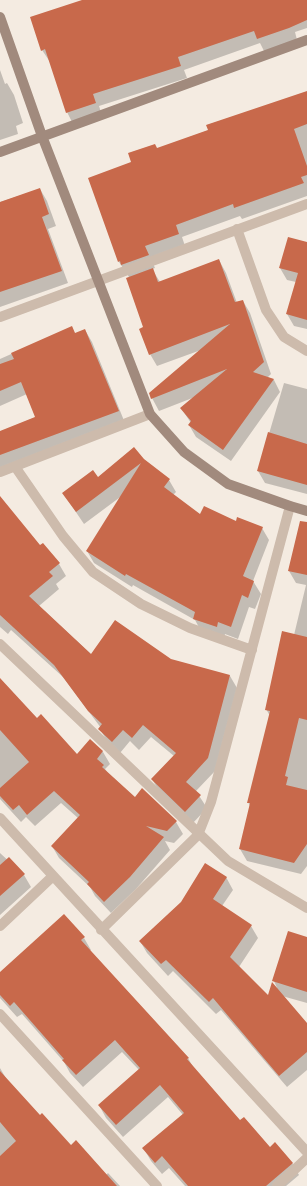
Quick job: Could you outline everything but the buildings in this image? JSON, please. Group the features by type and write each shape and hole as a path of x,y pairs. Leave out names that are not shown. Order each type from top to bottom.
{"street":[{"path":"0,17 42,136 150,414 184,452 228,484 307,511"},
{"path":"0,152 307,40"},
{"path":"0,317 307,204"},
{"path":"237,229 266,310 284,337 307,351"},
{"path":"0,472 16,468 150,414"},
{"path":"16,468 63,536 93,572 141,604 190,628 252,650"},
{"path":"101,930 198,835 211,802 290,506"},
{"path":"0,644 198,835 228,861 307,908"},
{"path":"0,818 101,930 307,1152"},
{"path":"0,926 53,876"},
{"path":"0,1014 157,1186"},
{"path":"277,1186 307,1158"}]}
